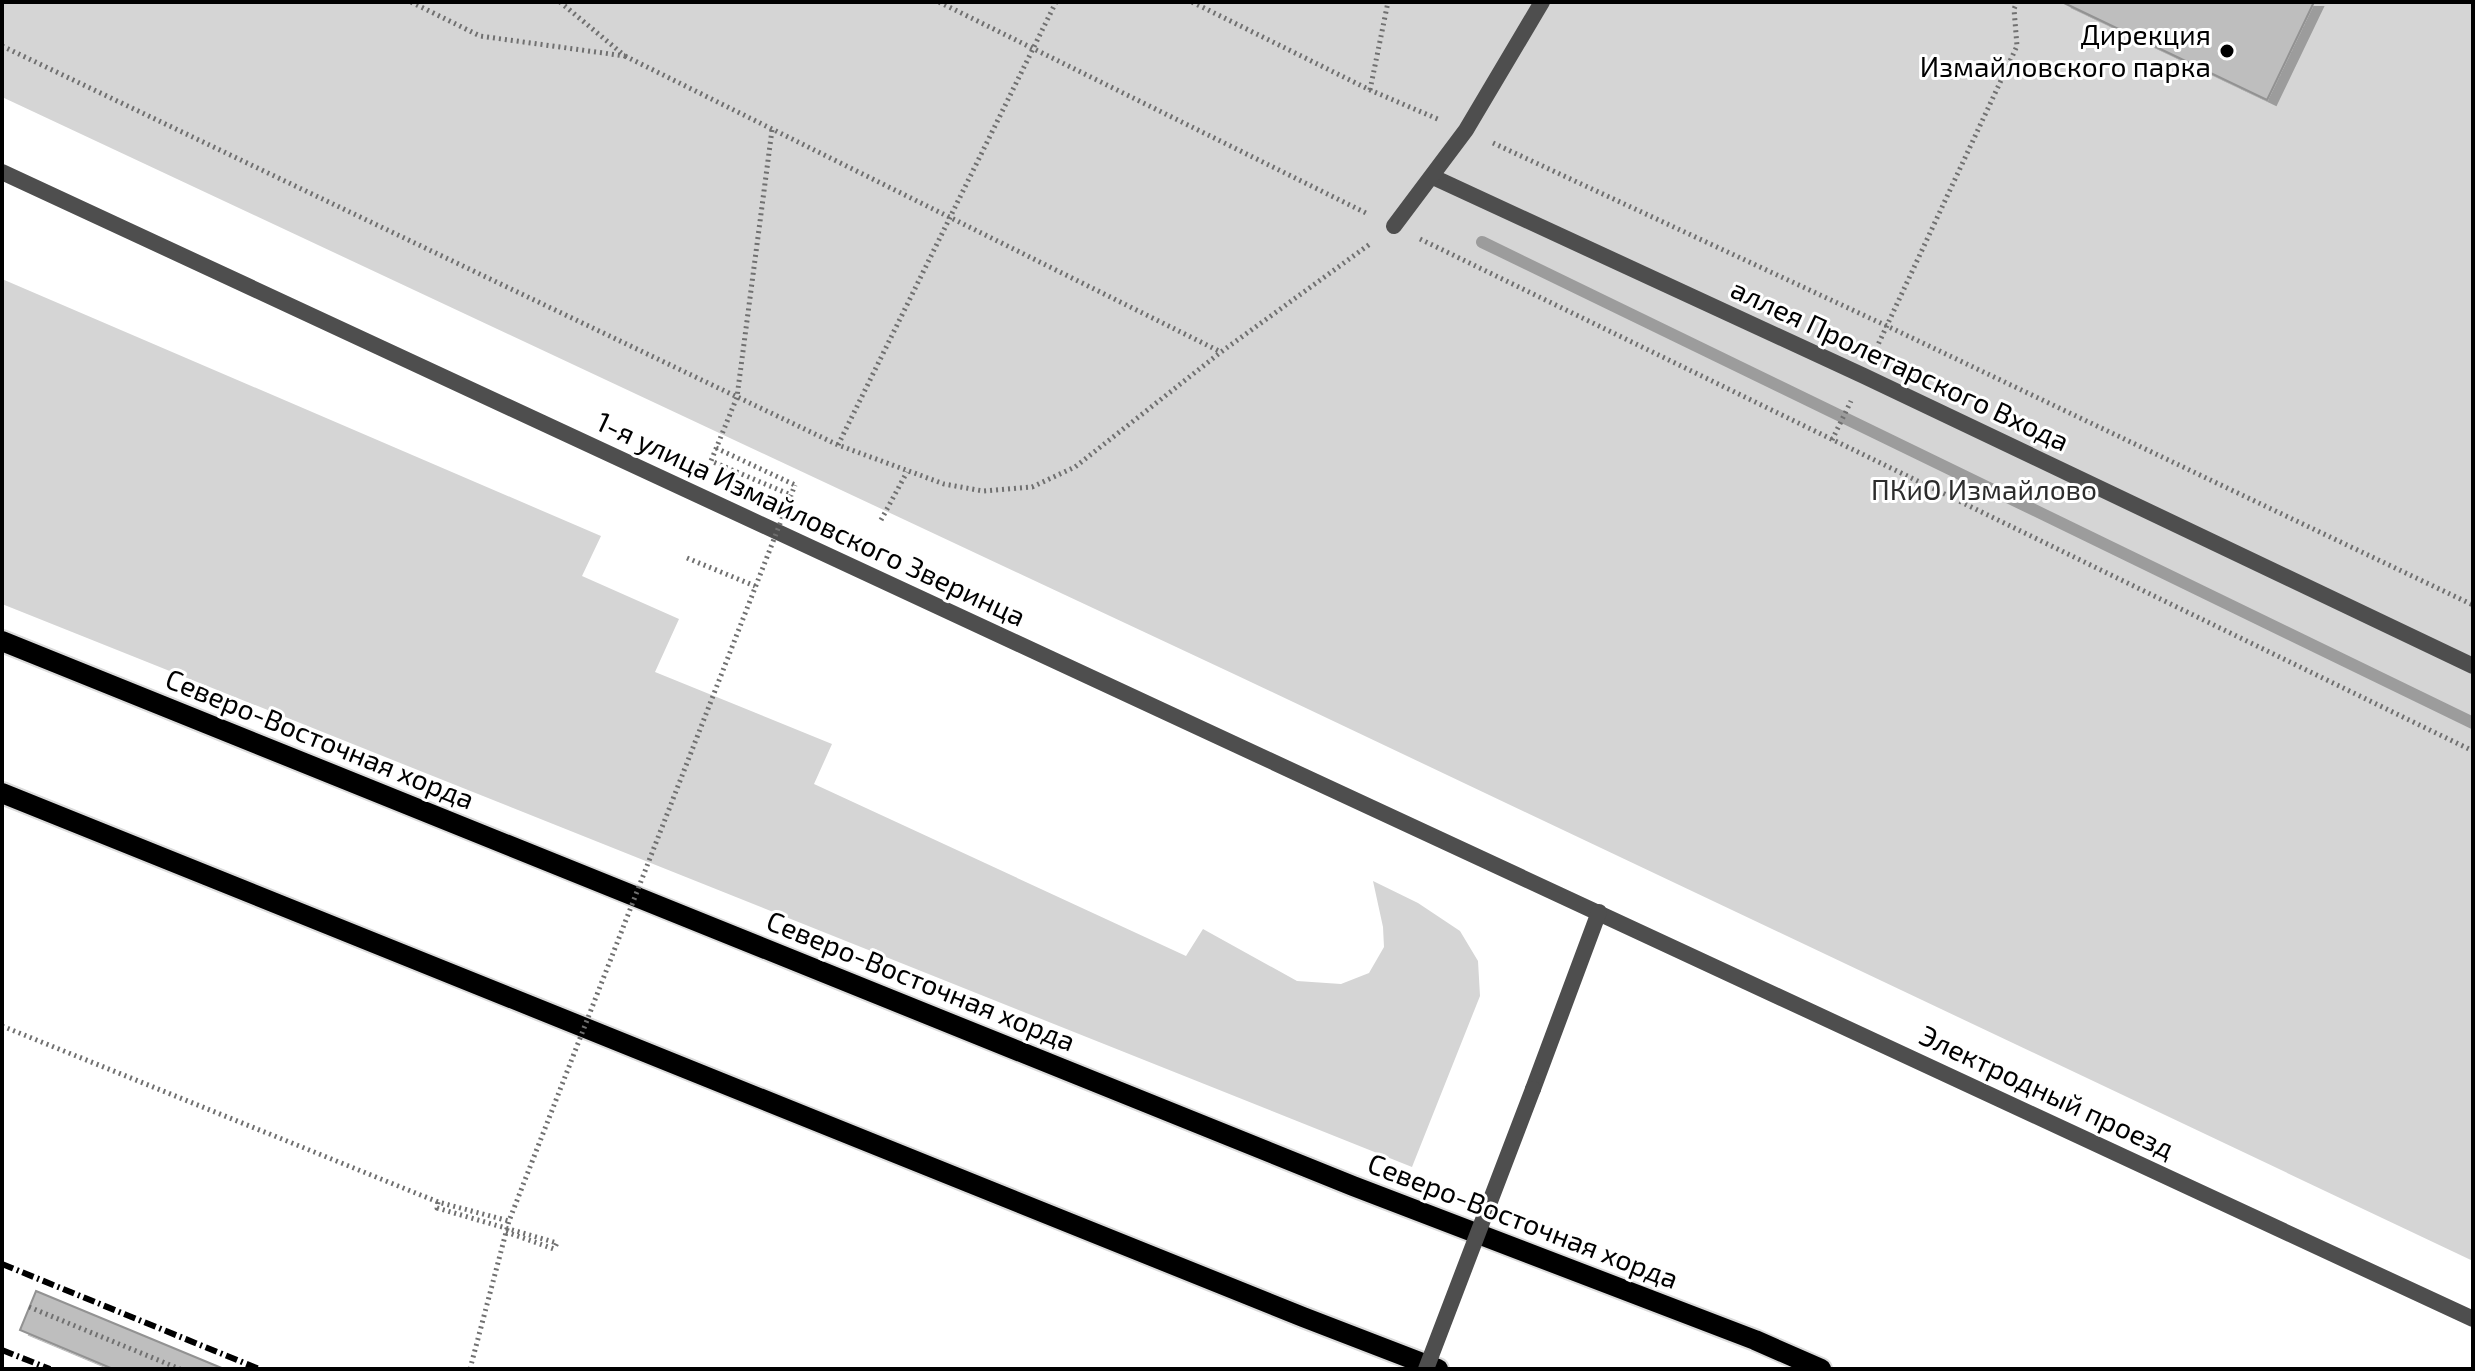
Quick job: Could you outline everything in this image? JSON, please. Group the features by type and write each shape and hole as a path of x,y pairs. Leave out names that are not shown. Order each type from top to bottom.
{"main road":[{"name":"Северо-Восточная хорда","path":"2,641 1353,1186 1740,1334 1821,1369"},
{"path":"2,793 1438,1369"}],"street":[{"path":"1394,226 1466,130 1542,2"},
{"name":"1-я улица Измайловского Зверинца","path":"2,172 1599,912"},
{"name":"аллея Пролетарского Входа","path":"1433,177 1864,376 2473,666"},
{"path":"1426,1369 1599,912"},
{"name":"Электродный проезд","path":"1599,912 2473,1319"}],"path":[{"path":"411,2 480,36 625,56"},
{"path":"560,2 625,56 1221,352"},
{"path":"939,2 2473,751"},
{"path":"838,445 1056,2"},
{"path":"1192,2 1370,90 1466,130 1887,326 2473,605"},
{"path":"1370,90 1388,2"},
{"path":"1864,376 2017,46 2014,9 2017,2"},
{"path":"2,46 838,445 944,484 983,491 1032,487 1075,467 1221,352 1394,226"},
{"path":"772,130 737,397 711,461 791,495"},
{"path":"1832,440 1848,408"},
{"path":"470,1369 509,1221 795,485 716,448"},
{"path":"881,520 907,472"},
{"path":"687,558 755,586"},
{"path":"2,1026 438,1202 509,1221"},
{"path":"438,1202 437,1208 557,1243 554,1249 506,1232"},
{"path":"29,1307 180,1369"}],"green space":[{"name":"ПКиО Измайлово","path":"2,2 2473,2 2473,1261 1236,675 2,97"},
{"path":"2,279 601,536 582,576 679,619 655,672 832,744 814,784 1186,956 1203,929 1297,981 1341,984 1369,973 1384,947 1373,881 1418,903 1460,931 1478,961 1480,996 1412,1167 2,604"}],"building":[{"name":"Дирекция Измайловского парка","path":"2062,2 2314,2 2267,100"},
{"path":"36,1291 224,1369 113,1369 20,1330"}],"waterway":[{"path":"1482,242 2473,723"}],"railway":[{"path":"2,1264 259,1369"},
{"path":"2,1350 50,1369"}],"place":[{"name":"Дирекция Измайловского парка","path":"2227,51"}]}
